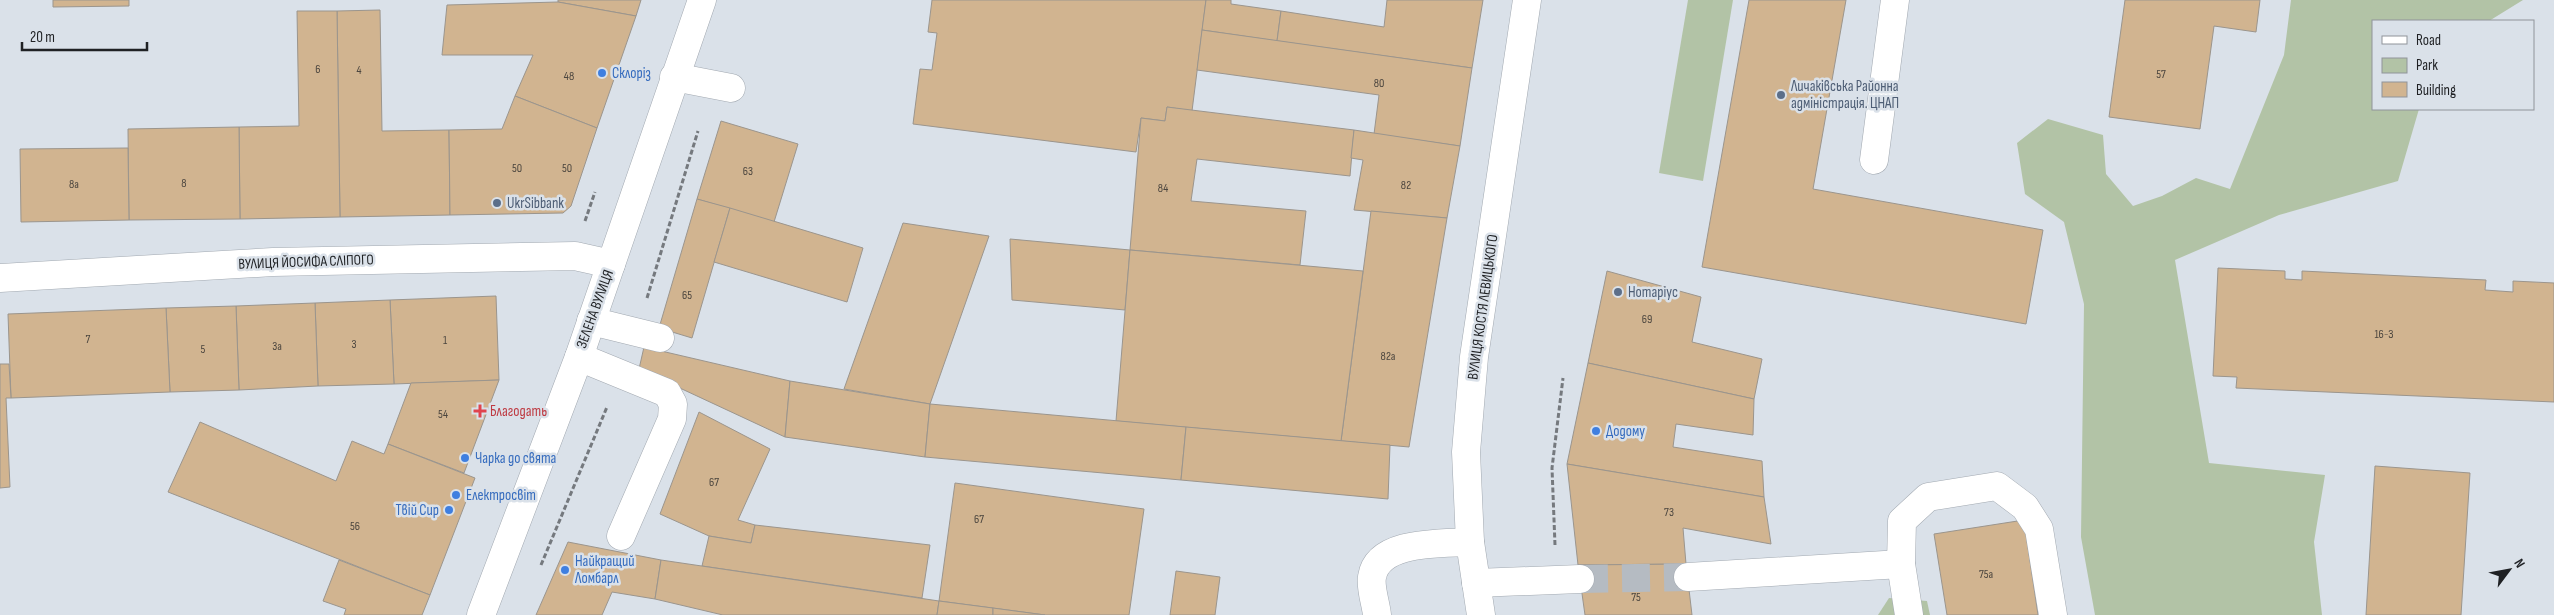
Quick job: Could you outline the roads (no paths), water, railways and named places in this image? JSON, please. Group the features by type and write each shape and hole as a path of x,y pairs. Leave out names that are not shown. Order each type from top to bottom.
{"main road":[{"name":"ЗЕЛЕНА ВУЛИЦЯ","path":"481,615 591,321 702,0"},
{"name":"ВУЛИЦЯ КОСТЯ ЛЕВИЦЬКОГО","path":"1481,615 1470,542 1466,452 1474,357 1527,0"},
{"path":"1874,160 1895,0"},
{"path":"674,78 721,86"},
{"name":"ВУЛИЦЯ ЙОСИФА СЛІПОГО","path":"0,278 273,262 575,256 611,264"},
{"path":"591,321 649,335"},
{"path":"578,356 667,393 673,404 672,419 621,536"},
{"path":"1909,615 1901,564 1902,521 1928,497 1997,486 2025,507 2039,530 2053,615"},
{"path":"1377,615 1372,577 1380,558 1402,548 1470,542"},
{"path":"1688,577 1901,564"},
{"path":"1476,583 1568,579"}],"tunnel":[{"path":"1580,579 1688,577"}],"place":[{"name":"Склоріз","path":"602,73"},
{"name":"Личаківська Районна адміністрація. ЦНАП","path":"1781,95"},
{"name":"UkrSibbank","path":"497,203"},
{"name":"Нотаріус","path":"1618,292"},
{"name":"Благодать","path":"480,411"},
{"name":"Додому","path":"1596,431"},
{"name":"Чарка до свята","path":"465,458"},
{"name":"Електросвіт","path":"456,495"},
{"name":"Твій Сир","path":"449,510"},
{"name":"Найкращий Ломбарл","path":"565,570"}]}
